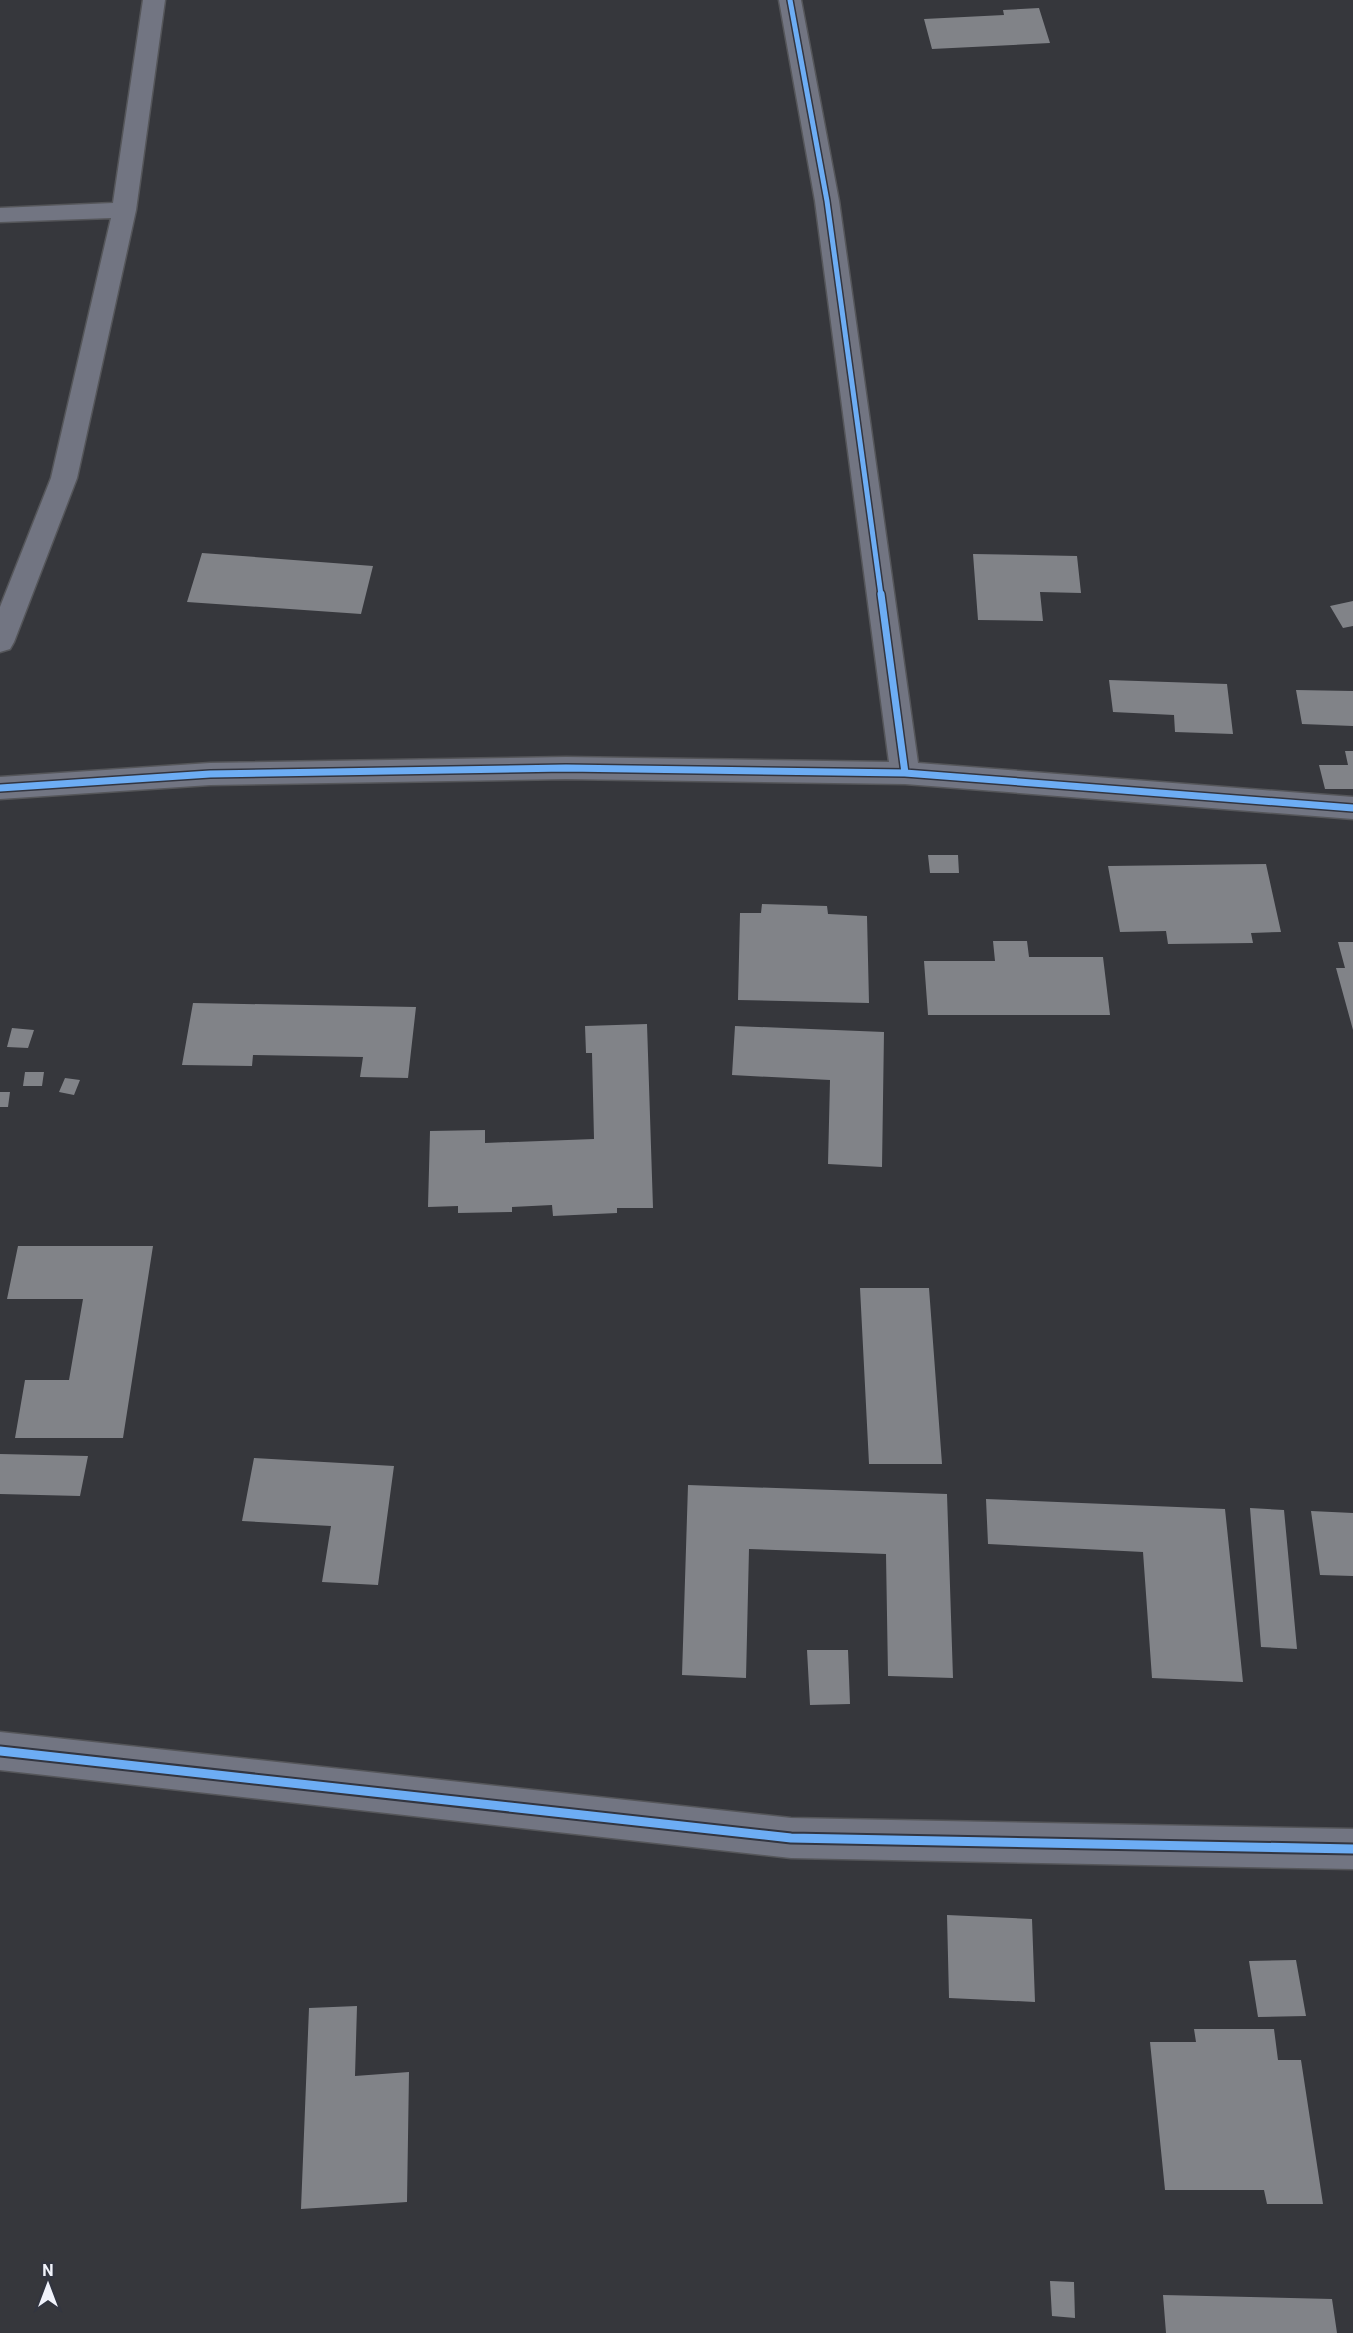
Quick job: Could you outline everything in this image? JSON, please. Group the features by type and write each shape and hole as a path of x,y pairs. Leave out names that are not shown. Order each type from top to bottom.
{"street":[{"path":"0,642 64,478 124,210 154,0"},
{"path":"790,0 827,201 905,773"},
{"path":"0,214 124,210"},
{"path":"0,788 210,774 566,768 905,773 1353,808"},
{"path":"0,1751 791,1838 1353,1849"}],"building":[{"path":"1039,8 1050,43 932,49 924,19 1004,15 1003,10"},
{"path":"202,553 373,566 361,614 187,602"},
{"path":"973,554 1077,556 1081,593 1040,592 1043,621 978,620"},
{"path":"1353,601 1353,626 1343,628 1330,606"},
{"path":"1109,680 1227,684 1233,734 1175,732 1174,715 1113,712"},
{"path":"1296,690 1353,691 1353,726 1302,724"},
{"path":"1345,751 1353,751 1353,789 1325,789 1319,765 1348,765"},
{"path":"928,855 958,855 959,873 930,873"},
{"path":"1266,864 1281,932 1251,933 1253,943 1168,944 1166,931 1120,932 1108,866"},
{"path":"762,904 827,906 828,914 867,916 869,1003 738,1000 740,913 761,913"},
{"path":"993,941 1027,941 1029,957 1103,957 1110,1015 928,1015 924,961 995,961"},
{"path":"1338,942 1353,942 1353,1030 1336,968 1345,968"},
{"path":"193,1003 416,1007 408,1078 360,1077 363,1057 253,1055 252,1066 182,1065"},
{"path":"647,1024 653,1208 617,1208 617,1213 553,1216 552,1205 512,1207 512,1212 458,1213 458,1206 428,1207 430,1131 485,1130 485,1143 594,1139 592,1053 586,1053 585,1026"},
{"path":"735,1026 884,1032 882,1167 828,1164 830,1080 732,1075"},
{"path":"12,1028 34,1030 28,1048 7,1047"},
{"path":"25,1072 44,1072 42,1086 23,1086"},
{"path":"65,1078 80,1080 74,1095 59,1092"},
{"path":"0,1092 10,1092 8,1107 0,1107"},
{"path":"18,1246 153,1246 123,1438 15,1438 25,1380 69,1380 83,1299 7,1299"},
{"path":"860,1288 929,1288 942,1464 869,1464"},
{"path":"0,1454 88,1456 80,1496 0,1494"},
{"path":"254,1458 394,1466 378,1585 322,1582 331,1526 242,1521"},
{"path":"688,1485 947,1494 953,1678 888,1676 886,1554 749,1549 746,1678 682,1675"},
{"path":"986,1499 1225,1509 1243,1682 1152,1678 1143,1552 988,1544"},
{"path":"1250,1508 1284,1510 1297,1649 1261,1647"},
{"path":"1311,1511 1353,1513 1353,1576 1320,1575"},
{"path":"807,1650 848,1650 850,1704 810,1705"},
{"path":"947,1915 1032,1919 1035,2002 949,1998"},
{"path":"1296,1960 1306,2016 1258,2017 1249,1961"},
{"path":"357,2006 355,2076 409,2072 407,2202 301,2209 309,2008"},
{"path":"1194,2029 1274,2029 1278,2060 1301,2060 1323,2204 1267,2204 1264,2190 1165,2190 1150,2042 1196,2042"},
{"path":"1050,2281 1074,2282 1075,2318 1052,2316"},
{"path":"1163,2295 1332,2299 1337,2333 1166,2333"}],"cycle path":[{"path":"790,0 827,201 905,773"},
{"path":"0,788 210,774 566,768 905,773 1353,808"},
{"path":"0,1751 791,1838 1353,1849"}]}
